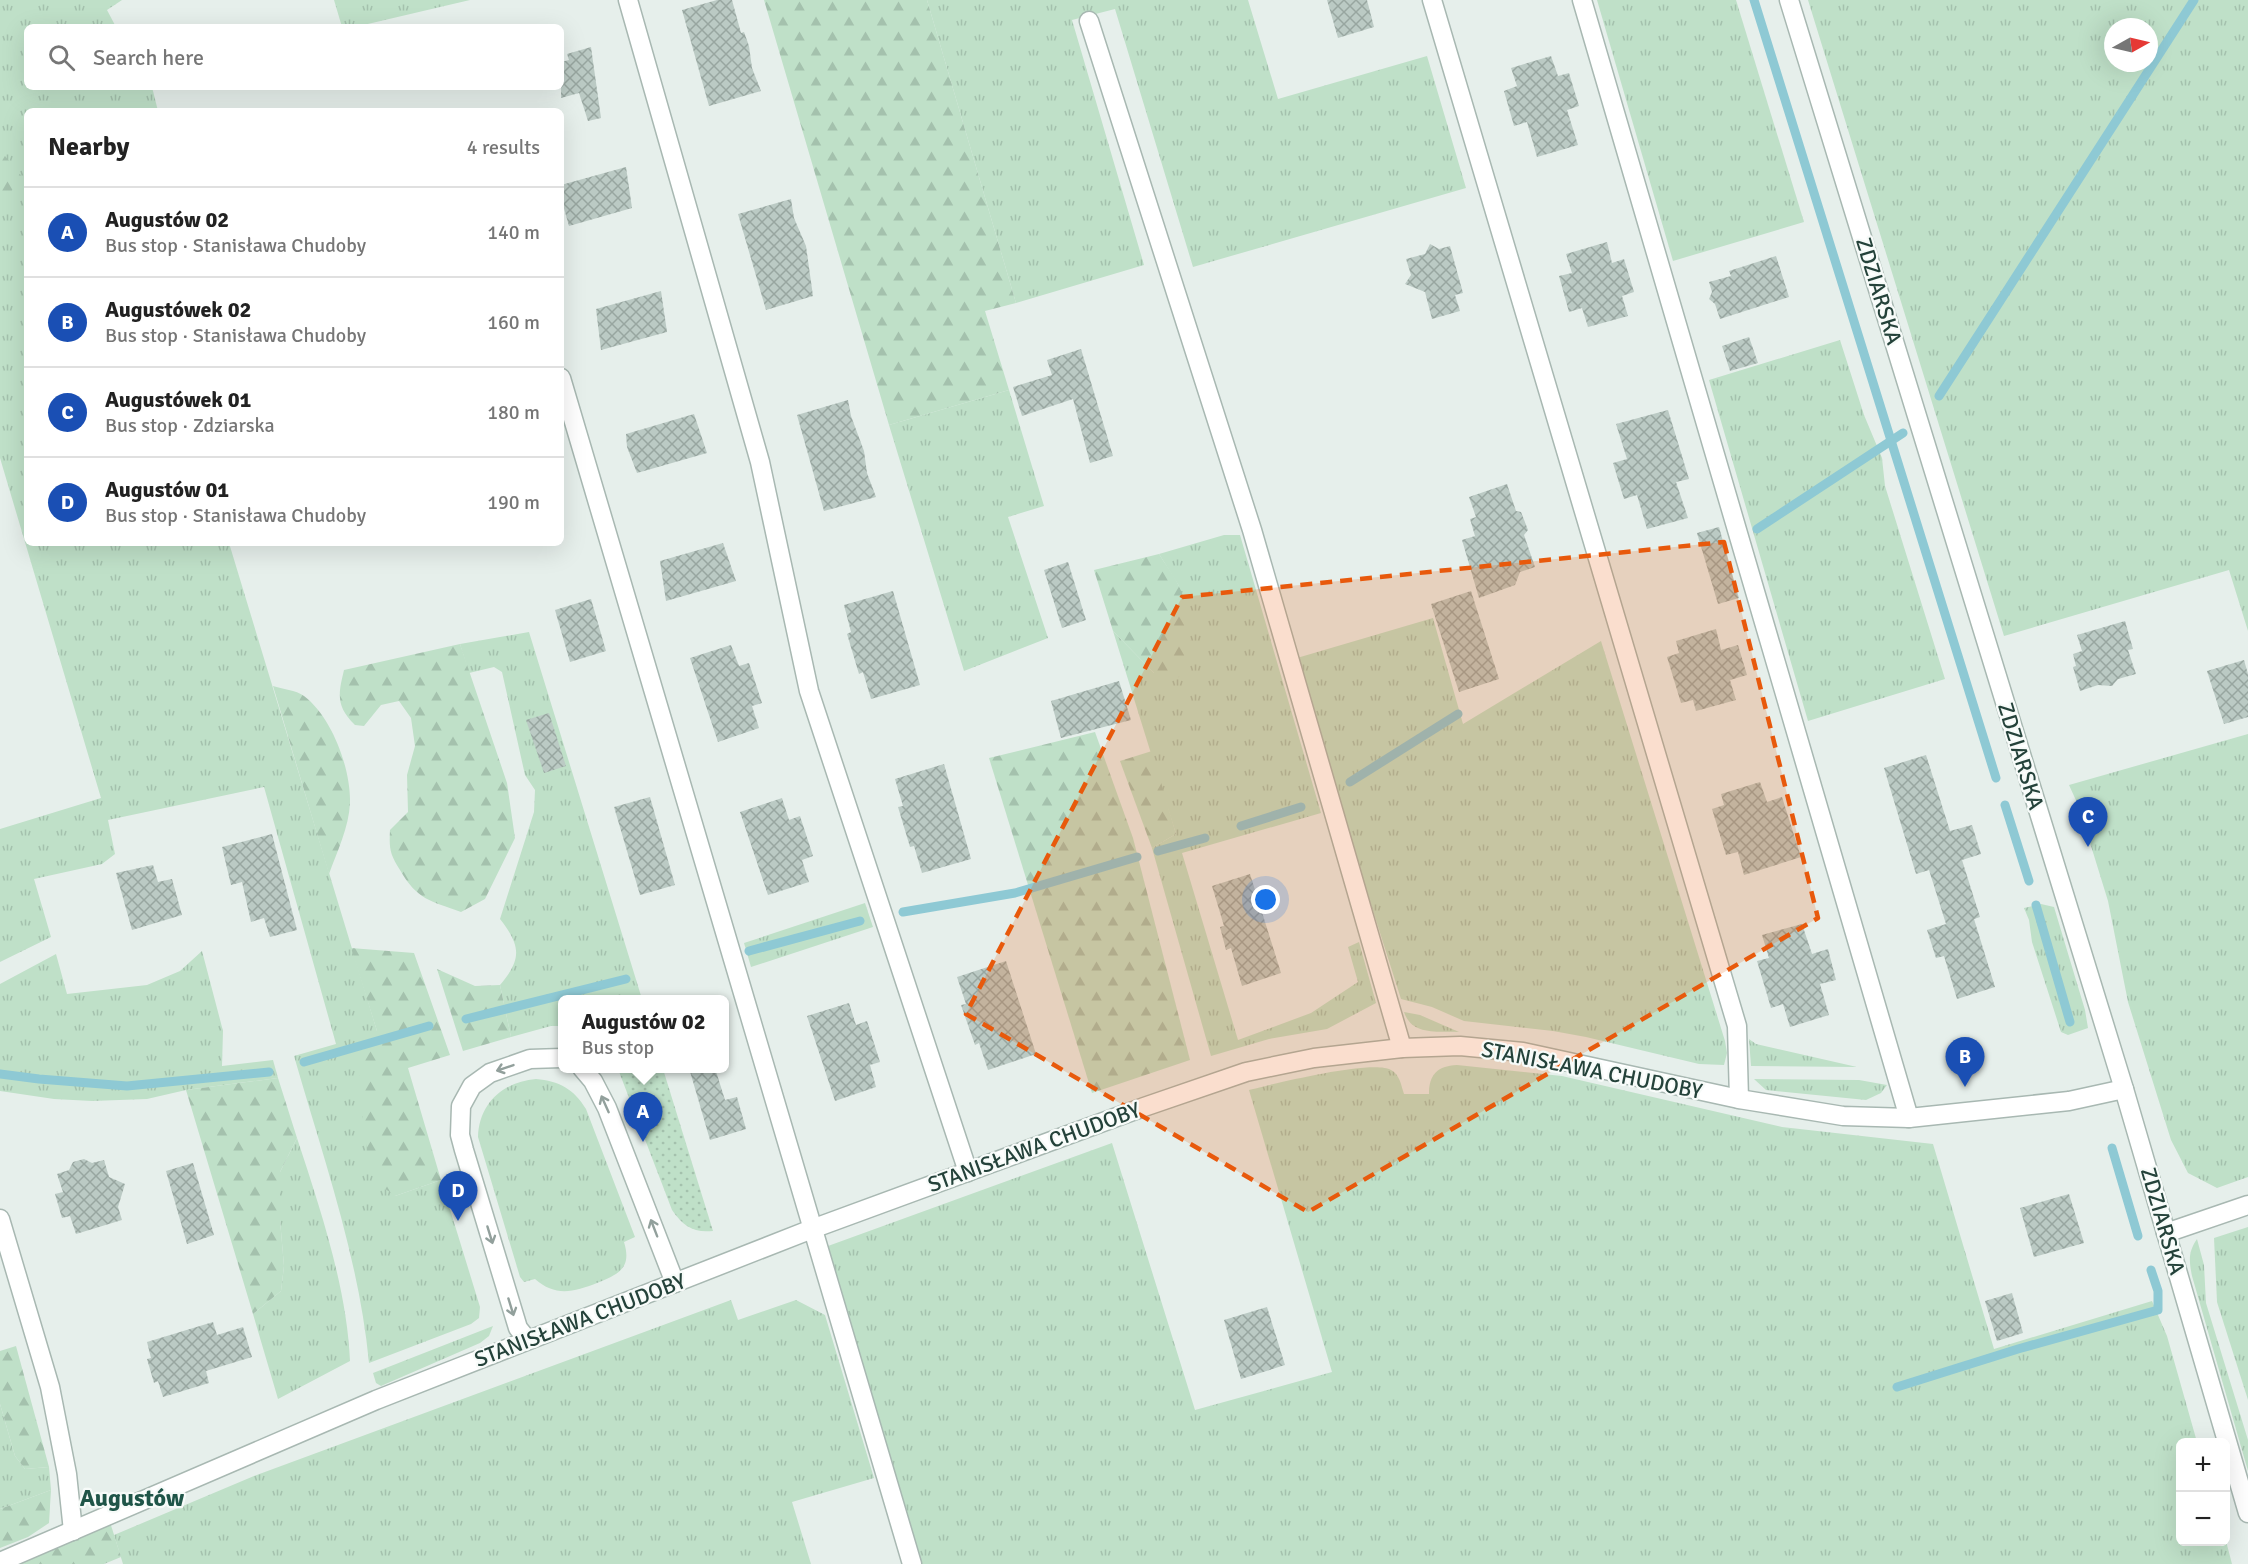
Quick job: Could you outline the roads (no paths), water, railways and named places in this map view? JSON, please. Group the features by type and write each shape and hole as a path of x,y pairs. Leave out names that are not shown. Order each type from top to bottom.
{"street":[{"path":"628,0 760,462 809,691 968,1172"},
{"path":"1432,0 1737,1026 1739,1099"},
{"path":"1582,0 1909,1118"},
{"name":"ZDZIARSKA","path":"1789,0 2124,1089 2248,1513"},
{"path":"1089,21 1252,530 1402,1048"},
{"path":"564,388 912,1564"},
{"name":"STANISŁAWA CHUDOBY","path":"0,1562 273,1443 812,1228 1246,1072 1314,1058 1402,1048 1460,1046 1523,1052 1739,1099 1843,1116 1909,1118 2069,1101 2124,1089"},
{"path":"531,1340 526,1338 518,1328 464,1150 459,1118 465,1095 480,1079 530,1059 558,1058"},
{"path":"586,1073 607,1108 675,1283"},
{"path":"2166,1233 2248,1205"},
{"path":"0,1219 50,1387 67,1474 73,1531"}],"waterway":[{"path":"1754,0 1996,778"},
{"path":"1939,396 2194,0"},
{"path":"1757,529 1903,433"},
{"path":"1350,782 1458,714"},
{"path":"2005,805 2029,881"},
{"path":"1241,826 1301,807"},
{"path":"1158,851 1205,838"},
{"path":"903,912 1015,893 1137,857"},
{"path":"2036,905 2070,1022"},
{"path":"749,951 860,921"},
{"path":"562,995 626,979"},
{"path":"466,1019 558,996"},
{"path":"304,1062 429,1026"},
{"path":"0,1074 127,1086 269,1072"},
{"path":"2112,1148 2138,1236"},
{"path":"1897,1387 2018,1349 2158,1310 2158,1291 2151,1270"}],"place":[{"name":"Augustówek 01","path":"2088,847"},
{"name":"Augustówek 02","path":"1965,1087"},
{"name":"Augustów 02","path":"643,1142"},
{"name":"Augustów 01","path":"458,1221"}],"district":[{"name":"Augustów","path":"132,1498"}]}
